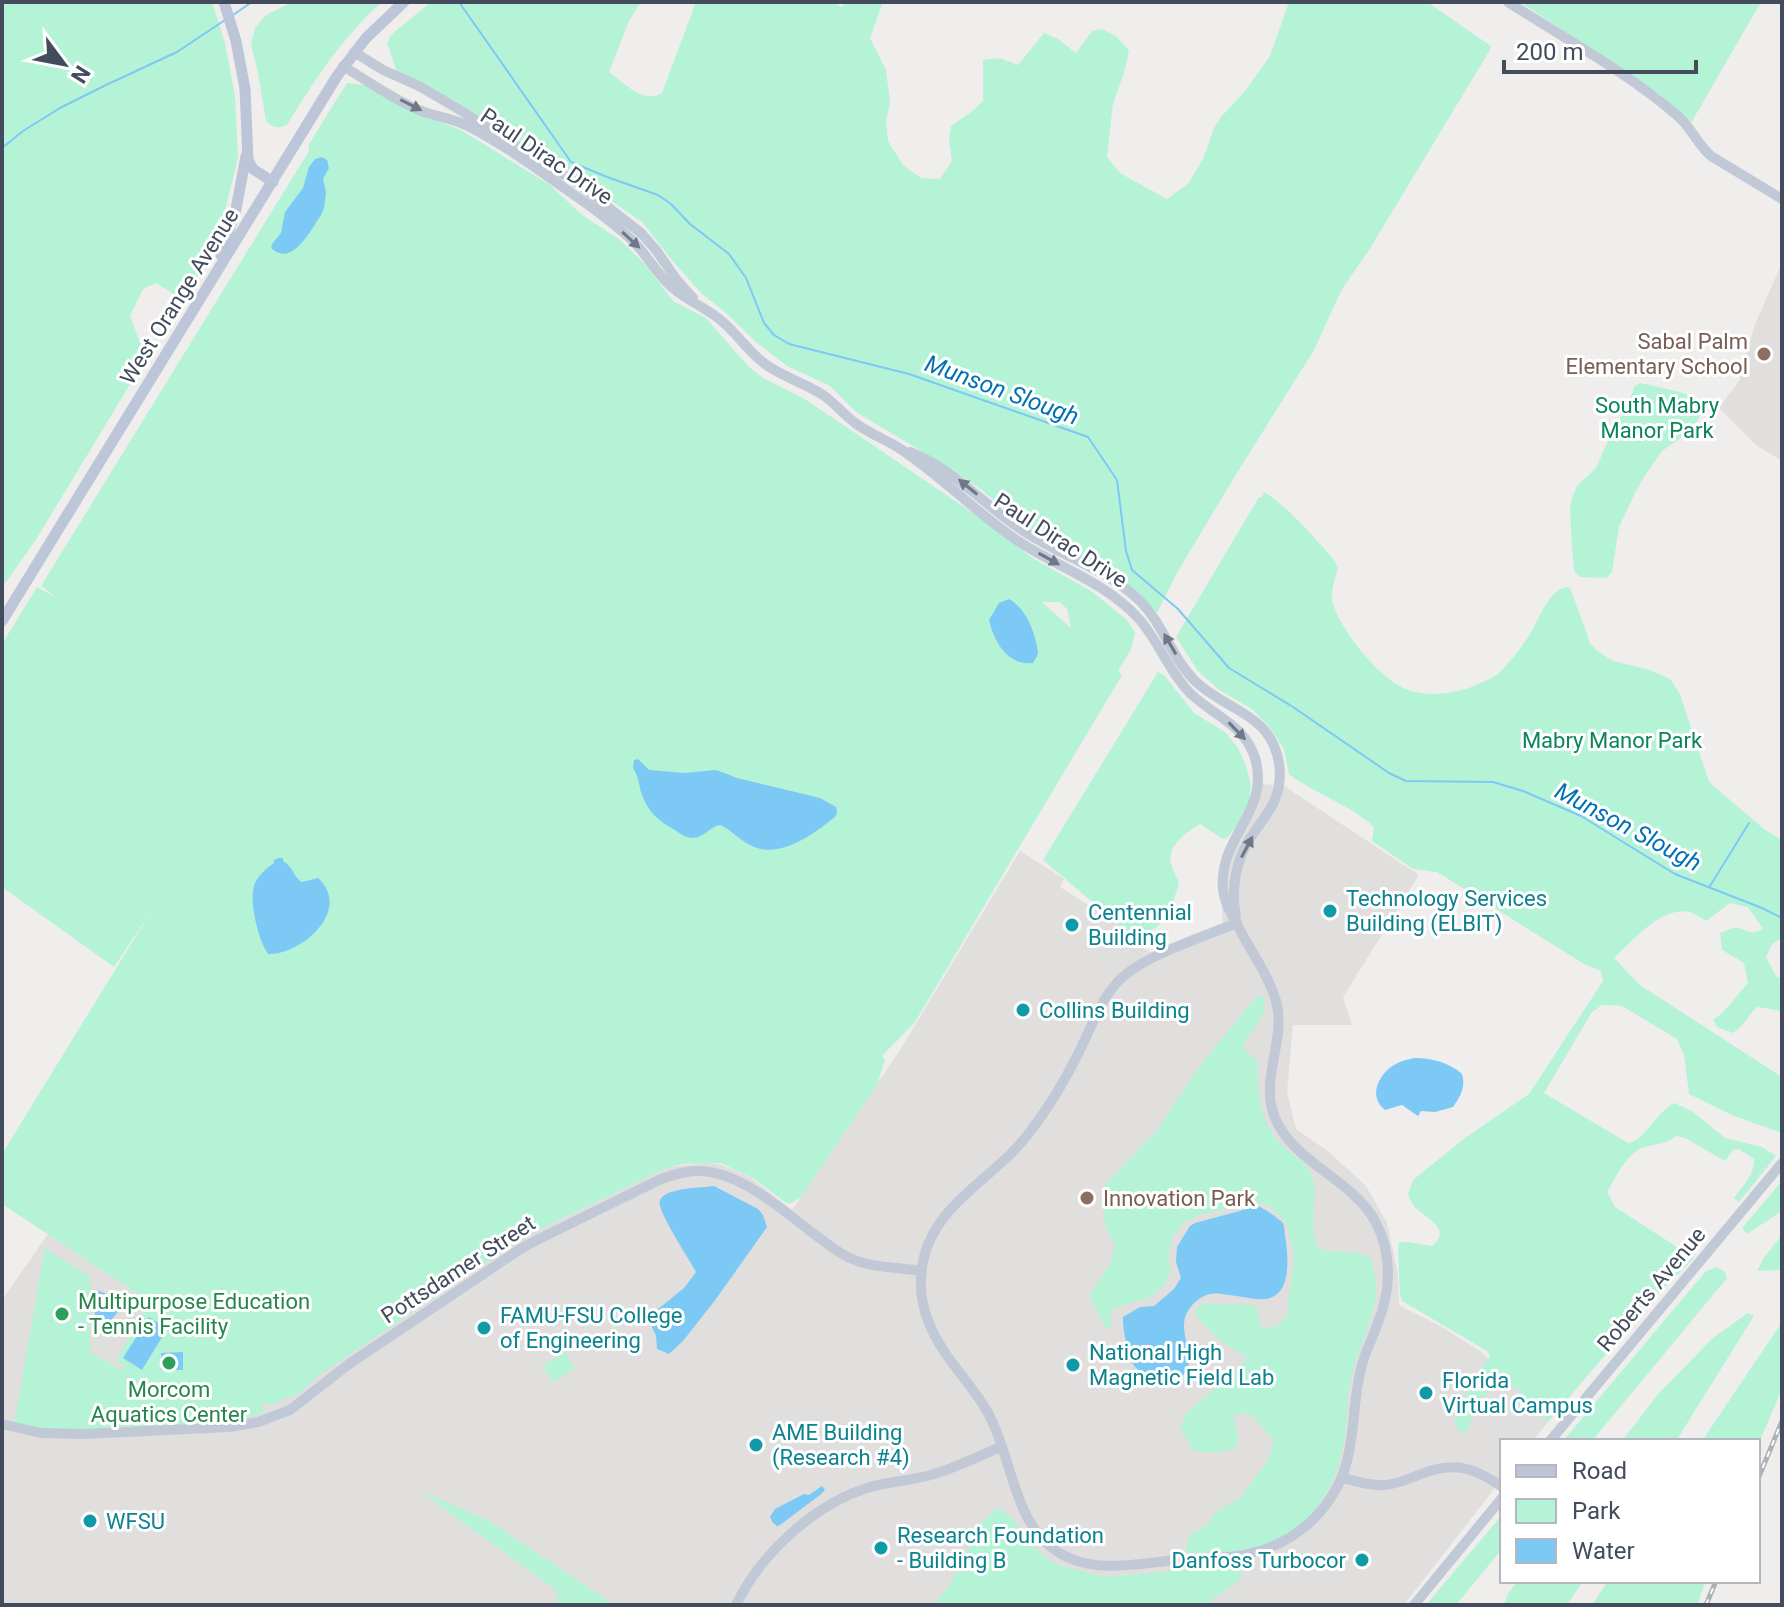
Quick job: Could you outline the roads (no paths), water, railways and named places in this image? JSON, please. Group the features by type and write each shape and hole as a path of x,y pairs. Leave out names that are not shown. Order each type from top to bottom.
{"main road":[{"name":"West Orange Avenue","path":"2,621 343,66 378,25 404,2"},
{"path":"224,5 233,29 245,89 248,160 253,169 273,182"},
{"path":"207,288 234,218 247,151"}],"street":[{"path":"1508,2 1649,93 1683,121 1711,156 1782,199"},
{"name":"Paul Dirac Drive","path":"354,52 464,111 602,201 641,233 682,286 706,310"},
{"name":"Paul Dirac Drive","path":"343,66 412,106 465,125 524,160 627,236 674,289 727,326 767,365 818,392 856,424 942,468 1024,532 1116,583 1135,597 1157,622 1195,680 1253,718 1274,745 1280,779 1270,811 1244,850 1237,868 1234,890 1237,923"},
{"name":"Paul Dirac Drive","path":"896,446 1015,539 1098,585 1126,607 1150,633 1174,674 1189,692 1243,736 1250,746 1257,768 1257,792"},
{"path":"1237,923 1141,964 1117,983 1102,1004 1043,1115 1009,1158 948,1211 927,1248 921,1292 930,1326 943,1351 987,1411 1021,1504 1035,1531 1057,1552 1078,1562 1096,1565 1234,1556 1274,1546 1316,1517 1342,1477 1349,1452 1361,1367 1385,1303 1388,1260 1379,1230 1364,1204 1302,1153 1278,1126 1270,1094 1278,1032 1277,1005 1223,891 1224,867 1231,845 1249,815 1257,792 1276,798"},
{"name":"Roberts Avenue","path":"1552,1439 1782,1163"},
{"name":"Pottsdamer Street","path":"2,1424 41,1433 84,1434 230,1427 278,1415 290,1410 349,1364 522,1248 678,1174 701,1171 725,1175 844,1255 866,1263 922,1271"},
{"path":"736,1605 768,1556 810,1519 837,1501 865,1488 945,1471 1002,1446"},
{"path":"1342,1477 1367,1484 1386,1485 1439,1468 1457,1467 1477,1471 1500,1486"},
{"path":"1414,1605 1500,1500"}],"water":[{"path":"322,157 327,160 329,168 323,179 326,192 321,215 300,245 286,253 279,253 271,248 281,233 285,212 303,188 309,167 315,159"},
{"path":"1009,599 1021,609 1033,630 1038,654 1033,663 1024,663 1009,656 998,644 991,628 989,620 999,603"},
{"path":"638,759 649,770 685,773 715,770 820,798 836,807 836,816 798,842 776,849 754,847 721,825 697,837 688,837 658,819 646,805 633,768 634,760"},
{"path":"279,858 283,858 302,882 318,878 327,890 330,904 326,916 308,939 295,947 268,954 255,918 253,896 256,881"},
{"path":"1414,1058 1440,1062 1462,1074 1463,1088 1453,1107 1435,1112 1421,1111 1418,1116 1402,1105 1385,1110 1380,1105 1376,1093 1383,1074 1396,1064"},
{"path":"714,1186 758,1209 767,1227 716,1299 669,1354 657,1349 656,1336 649,1320 652,1314 684,1288 696,1272 668,1223 660,1200 677,1190"},
{"path":"1258,1206 1283,1224 1287,1273 1281,1290 1266,1299 1217,1294 1202,1297 1190,1308 1185,1318 1189,1364 1185,1373 1177,1380 1163,1382 1138,1369 1129,1355 1123,1317 1140,1307 1154,1306 1174,1289 1181,1278 1176,1262 1177,1247 1190,1226"},
{"path":"97,1290 107,1294 118,1306 117,1313 110,1321 101,1321 95,1316"},
{"path":"149,1317 167,1329 142,1370 123,1358"},
{"path":"183,1352 183,1370 161,1370 161,1353"},
{"path":"822,1486 825,1490 820,1495 780,1525 773,1523 770,1517 775,1509"}],"waterway":[{"name":"Munson Slough","path":"233,15 252,2"},
{"name":"Munson Slough","path":"459,2 571,162 658,195 671,204 690,224 729,254 746,278 764,323 774,335 789,344 909,374 1088,437 1117,480 1126,551 1132,570 1178,609 1229,668 1293,707 1389,773 1406,781 1493,782 1523,791 1581,816 1675,874 1782,918"},
{"name":"Munson Slough","path":"2,148 60,108 177,52 225,20"},
{"path":"1710,886 1749,823"}],"railway":[{"path":"1760,1474 1782,1421"},
{"path":"1706,1605 1715,1583"}],"place":[{"name":"Sabal Palm Elementary School","path":"1764,354"},
{"name":"Technology Services Building (ELBIT)","path":"1330,911"},
{"name":"Centennial Building","path":"1072,925"},
{"name":"Collins Building","path":"1023,1010"},
{"name":"Innovation Park","path":"1087,1198"},
{"name":"Multipurpose Education - Tennis Facility","path":"62,1314"},
{"name":"FAMU-FSU College of Engineering","path":"484,1328"},
{"name":"Morcom Aquatics Center","path":"169,1363"},
{"name":"National High Magnetic Field Lab","path":"1073,1365"},
{"name":"Florida Virtual Campus","path":"1426,1393"},
{"name":"AME Building (Research #4)","path":"756,1445"},
{"name":"WFSU","path":"90,1521"},
{"name":"Research Foundation - Building B","path":"881,1548"},
{"name":"Danfoss Turbocor","path":"1362,1560"}],"park label":[{"name":"South Mabry Manor Park","path":"1657,418"},
{"name":"Mabry Manor Park","path":"1612,740"}]}
